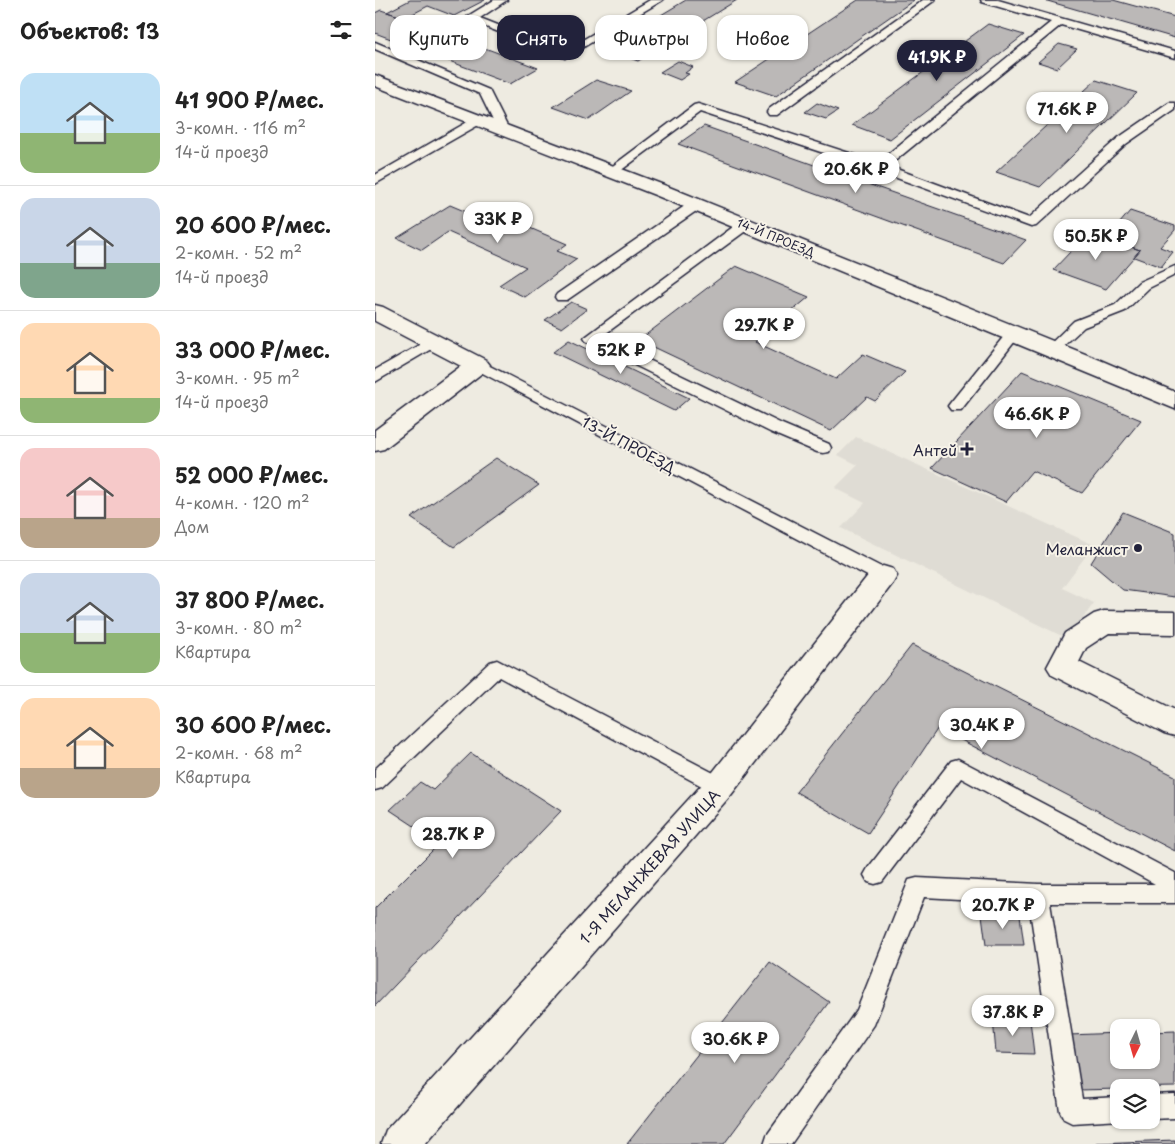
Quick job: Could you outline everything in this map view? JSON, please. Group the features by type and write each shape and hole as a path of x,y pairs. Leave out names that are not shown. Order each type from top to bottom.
{"main road":[{"name":"14-Й ПРОЕЗД","path":"375,80 697,204 1175,401"},
{"name":"13-Й ПРОЕЗД","path":"375,312 478,365"},
{"path":"375,443 478,365"},
{"name":"1-Я МЕЛАНЖЕВАЯ УЛИЦА","path":"400,1144 720,786 883,576"},
{"path":"1175,623 1104,622 1075,641 1062,666 1175,724"}],"lane":[{"path":"503,0 471,18 565,56 658,0"},
{"path":"773,112 930,0"},
{"path":"986,0 1175,55"},
{"path":"892,157 1058,22"},
{"path":"375,45 485,92 503,130"},
{"path":"611,171 698,108 879,167 1031,223 1122,141 1173,106"},
{"path":"375,180 477,120"},
{"path":"562,297 697,204"},
{"path":"746,224 591,338 777,428 823,448"},
{"path":"1052,349 1079,324 1120,308 1144,285 1175,270"},
{"path":"956,406 1014,334"},
{"path":"375,377 433,342"},
{"name":"13-Й ПРОЕЗД","path":"478,365 883,576"},
{"path":"375,782 497,667 720,786"},
{"path":"875,874 958,767 1175,884"},
{"path":"775,1144 866,1018 917,887 1038,894 1175,893"},
{"path":"1038,894 1072,1111 1110,1109"},
{"path":"1160,1107 1175,1106"}],"shaded area":[{"path":"856,437 1094,545 1062,588 1094,603 1068,639 841,528 865,503 835,488 858,465 838,455"}],"building":[{"path":"410,0 485,0 456,15 428,6 411,15 396,15 387,12"},
{"path":"686,0 737,0 707,18 707,15 661,15"},
{"path":"858,0 914,0 776,96 735,82 768,60 808,60 808,33"},
{"path":"1044,0 1113,0 1175,17 1175,38"},
{"path":"381,10 396,15 390,15 390,39 375,33 375,13"},
{"path":"988,24 1024,35 890,139 852,125"},
{"path":"1059,44 1077,49 1057,68 1038,62"},
{"path":"487,49 497,53 497,60 517,60 538,68 510,84 446,60 487,60"},
{"path":"678,61 693,67 685,73 689,74 680,80 660,72"},
{"path":"596,80 631,91 589,120 553,107"},
{"path":"1096,80 1137,93 1040,187 996,172"},
{"path":"817,103 838,111 826,119 805,112"},
{"path":"704,126 1026,240 1004,263 678,144"},
{"path":"450,205 469,213 479,206 567,244 557,251 577,259 525,297 499,285 526,267 448,232 422,250 397,238"},
{"path":"1130,211 1175,226 1175,230 1160,247 1173,252 1161,267 1134,257 1140,250 1113,241 1125,227 1119,224"},
{"path":"1075,236 1100,244 1105,238 1140,250 1106,289 1053,270 1071,251 1064,249"},
{"path":"736,266 809,297 755,342 836,379 863,354 905,372 875,401 867,397 831,431 639,340"},
{"path":"571,302 587,309 562,328 545,320"},
{"path":"569,340 689,398 674,411 553,352"},
{"path":"1022,371 1141,420 1082,493 1032,471 1006,502 932,468"},
{"path":"496,458 539,485 454,547 411,518"},
{"name":"Меланжист","path":"1123,512 1175,533 1175,597 1123,590 1091,563"},
{"path":"912,645 1175,776 1175,851 938,728 868,833 796,792"},
{"path":"471,753 561,811 375,1006 375,908 440,843 390,810 420,782 433,790"},
{"path":"982,915 1020,916 1024,945 986,945"},
{"path":"770,962 829,1002 724,1144 627,1144"},
{"path":"993,1019 1030,1020 1034,1054 996,1053"},
{"path":"1175,1031 1175,1087 1160,1087 1160,1079 1110,1079 1110,1089 1079,1090 1069,1035 1110,1033 1110,1069 1160,1069 1160,1032"},
{"path":"1175,1140 1175,1144 1096,1143"}],"place":[{"name":"Антей","path":"967,449"},
{"name":"Меланжист","path":"1138,548"}]}
